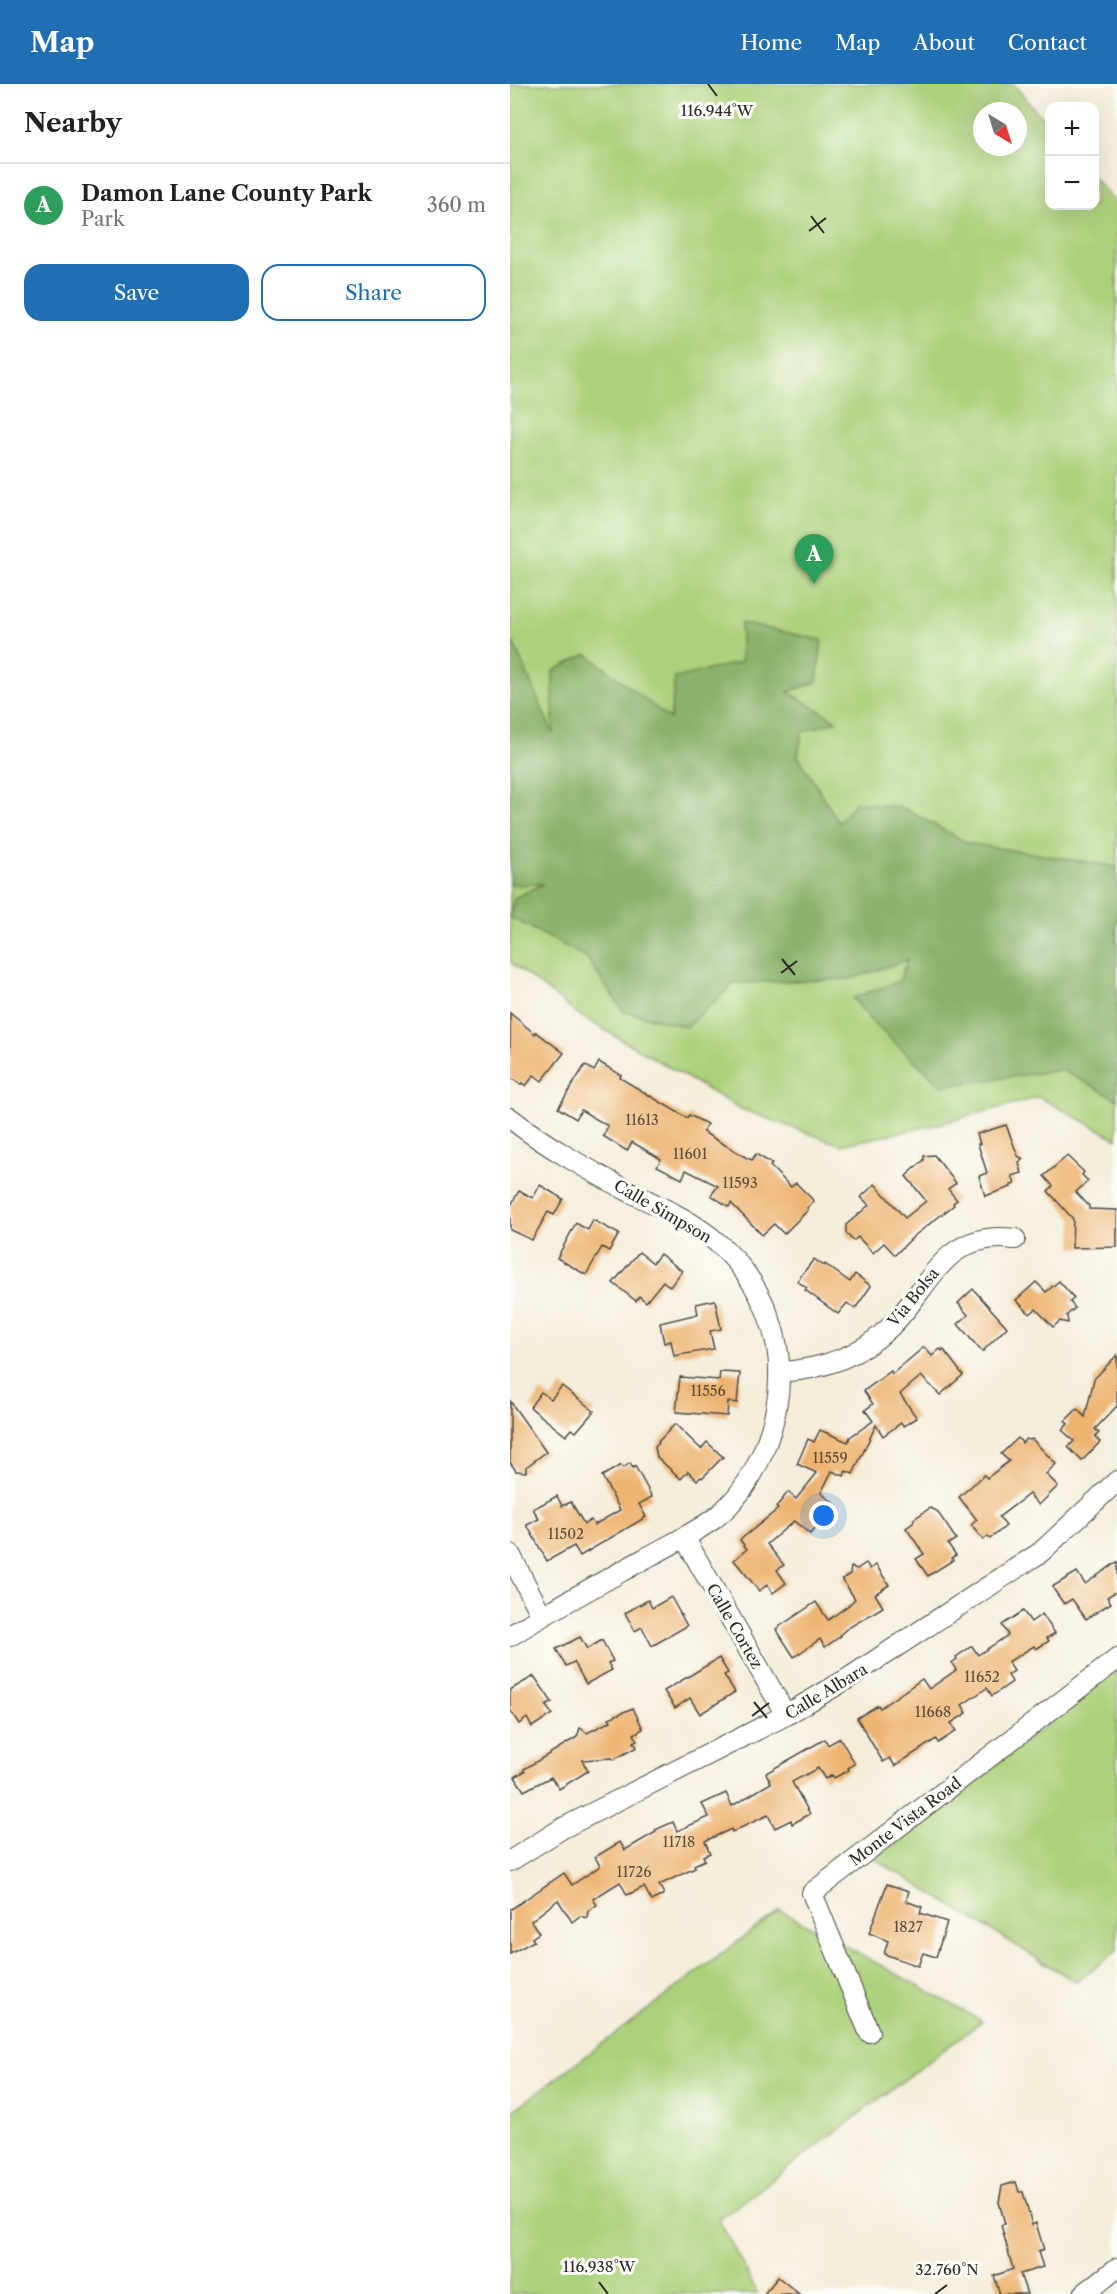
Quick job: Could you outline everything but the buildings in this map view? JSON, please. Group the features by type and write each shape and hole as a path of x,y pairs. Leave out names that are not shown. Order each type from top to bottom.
{"street":[{"name":"Calle Simpson","path":"510,1118 525,1130 595,1173 696,1226 726,1250 750,1279 768,1312 774,1330 779,1372 775,1413 762,1453 742,1488 716,1517 510,1636"},
{"name":"Via Bolsa","path":"779,1372 813,1368 846,1358 876,1340 901,1316 949,1255 970,1242 982,1239 1015,1239"},
{"name":"Calle Albara","path":"510,1861 563,1828 786,1715 847,1679 1041,1552 1117,1481"},
{"name":"Calle Cortez","path":"684,1537 786,1715"},
{"path":"510,1554 542,1616"},
{"name":"Monte Vista Road","path":"869,2032 812,1893 1117,1659"},
{"path":"1084,2294 1117,2268"}],"green space":[{"path":"510,84 1013,84 1045,121 1045,210 1099,210 1099,184 1117,205 1117,1139 1039,1097 939,1124 841,1145 741,1109 579,1015 510,962"},
{"path":"741,623 822,640 817,682 788,692 837,721 802,732 798,756 839,823 855,802 904,808 967,843 1117,867 1117,1099 1062,1070 942,1086 871,1021 853,998 899,981 907,960 850,979 734,983 687,1027 623,1011 586,957 510,917 514,898 543,884 510,885 510,641 513,642 553,734 553,671 587,654 670,719 675,678 741,662"},
{"path":"1117,1670 1117,1951 1076,1982 875,1859"},
{"path":"780,1910 982,2021 719,2220 758,2294 510,2294 510,2113"}],"place":[{"name":"Damon Lane County Park","path":"814,584"}]}
